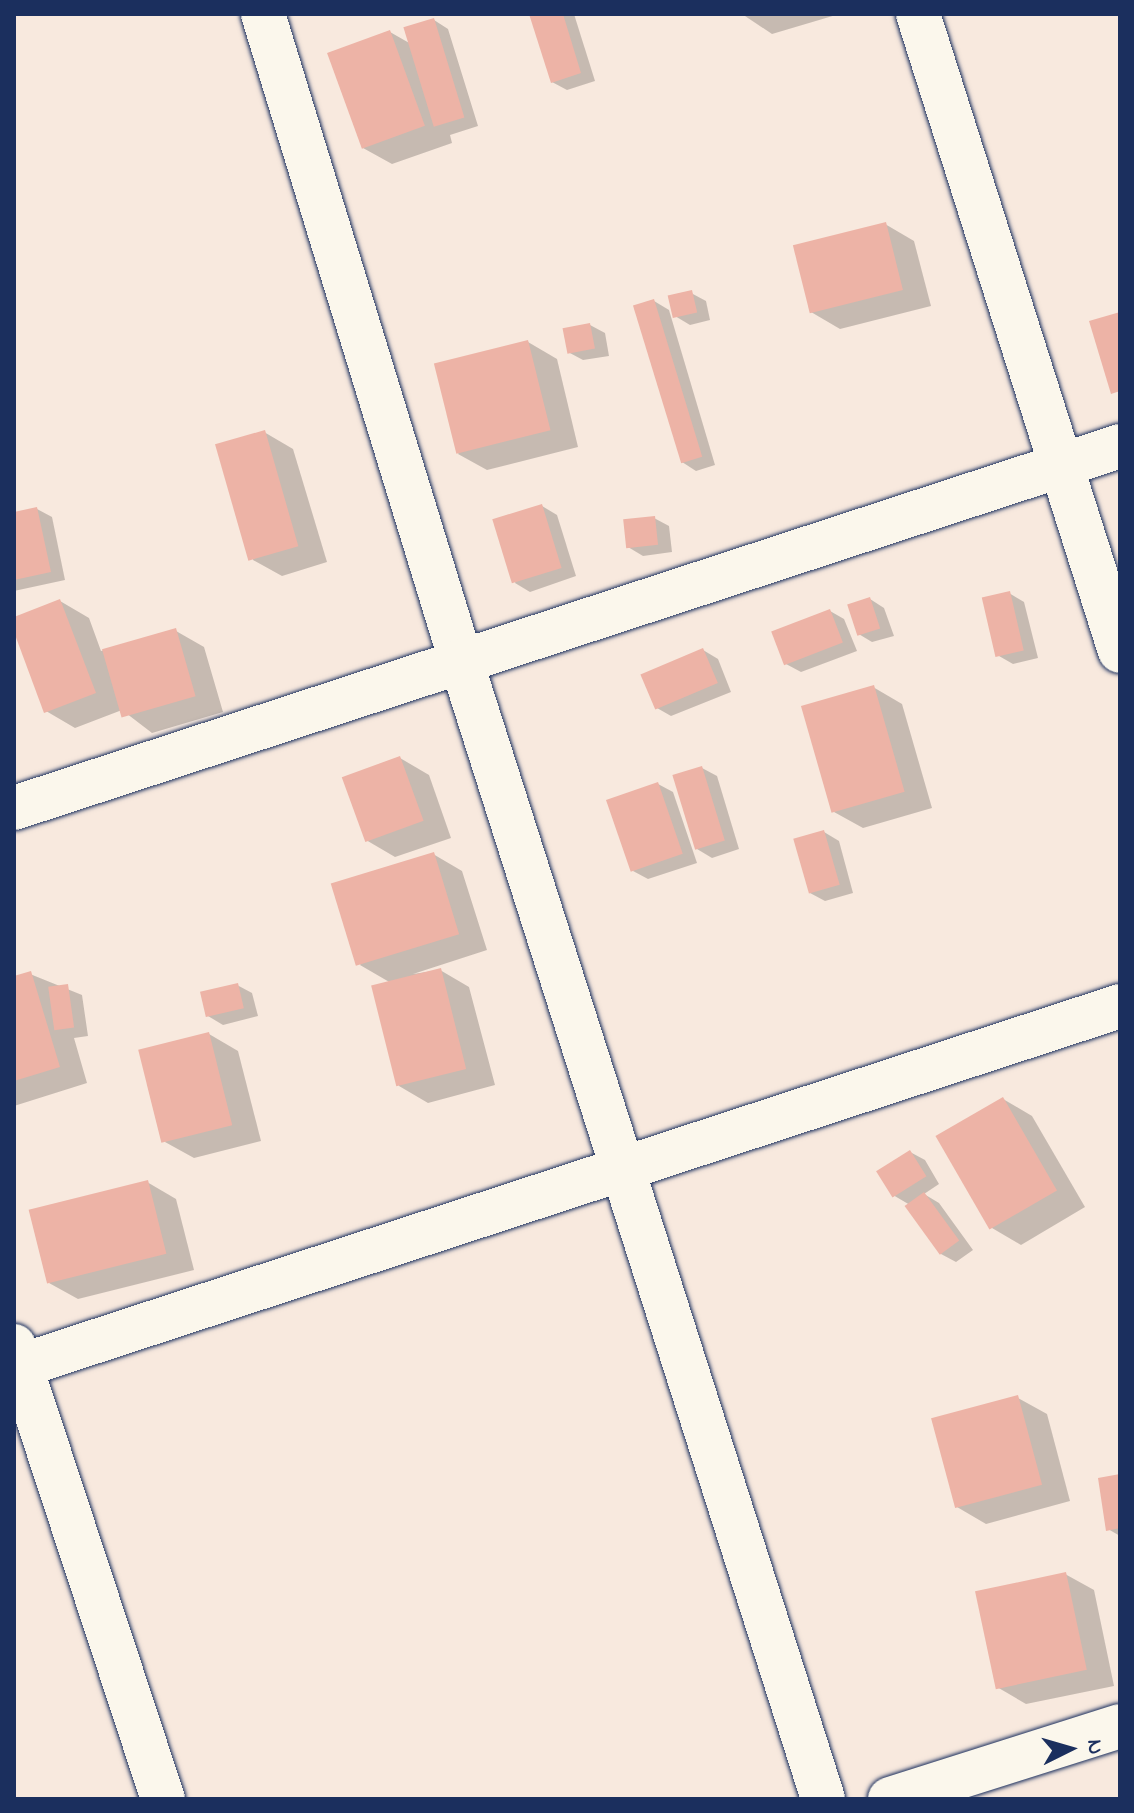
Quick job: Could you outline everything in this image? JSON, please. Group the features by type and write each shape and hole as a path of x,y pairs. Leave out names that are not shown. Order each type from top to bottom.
{"street":[{"path":"263,14 461,661 823,1799"},
{"path":"918,14 1120,651"},
{"path":"14,808 1120,446"},
{"path":"163,1799 16,1360 623,1169 1120,1006"},
{"path":"890,1799 1120,1726"}],"building":[{"path":"529,14 563,14 581,73 551,83"},
{"path":"434,18 464,117 434,127 403,27"},
{"path":"390,30 425,126 362,149 327,53"},
{"path":"886,222 903,290 810,313 793,245"},
{"path":"692,290 697,312 673,318 668,296"},
{"path":"654,299 702,457 681,463 633,305"},
{"path":"1120,312 1120,391 1111,394 1089,321"},
{"path":"590,323 595,349 567,354 563,328"},
{"path":"528,340 550,430 456,454 434,363"},
{"path":"265,430 298,546 248,561 215,444"},
{"path":"542,504 562,568 512,583 492,519"},
{"path":"37,507 51,572 14,580 14,512"},
{"path":"655,516 658,545 626,548 623,519"},
{"path":"1010,591 1024,650 995,657 982,598"},
{"path":"870,597 880,628 857,636 847,604"},
{"path":"60,599 96,693 44,713 14,632 14,617"},
{"path":"830,609 843,643 784,665 771,632"},
{"path":"176,628 196,696 122,717 102,649"},
{"path":"703,648 718,683 655,710 640,675"},
{"path":"874,685 905,792 832,813 801,706"},
{"path":"400,756 424,821 365,842 342,777"},
{"path":"702,766 725,841 695,850 672,775"},
{"path":"658,782 683,854 631,872 606,800"},
{"path":"824,830 840,885 809,894 793,839"},
{"path":"434,852 459,934 356,966 331,884"},
{"path":"441,968 466,1069 396,1086 371,985"},
{"path":"31,971 60,1067 14,1081 14,976"},
{"path":"238,983 244,1008 206,1017 200,992"},
{"path":"68,984 74,1028 54,1030 48,987"},
{"path":"209,1032 232,1125 161,1143 138,1050"},
{"path":"1003,1097 1057,1191 989,1230 935,1136"},
{"path":"910,1150 926,1176 893,1197 876,1171"},
{"path":"148,1180 166,1254 47,1283 29,1210"},
{"path":"924,1192 959,1241 940,1255 905,1206"},
{"path":"1018,1395 1042,1485 955,1508 931,1418"},
{"path":"1120,1474 1120,1528 1106,1531 1098,1478"},
{"path":"1066,1572 1087,1670 996,1689 975,1591"}]}
